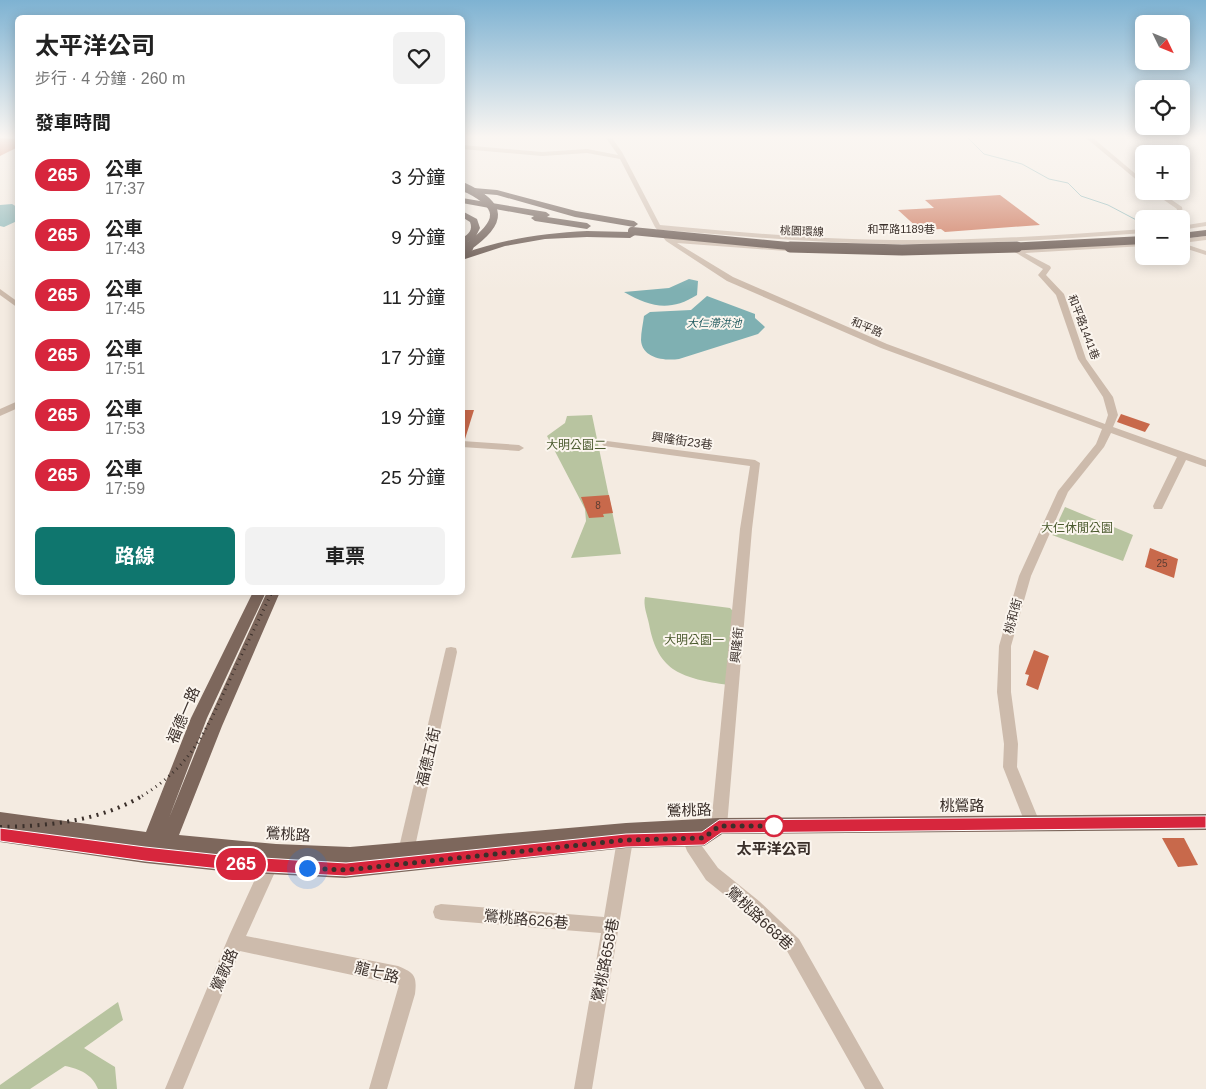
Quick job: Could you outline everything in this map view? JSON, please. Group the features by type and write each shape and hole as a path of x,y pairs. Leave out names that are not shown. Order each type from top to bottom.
{"highway":[{"path":"465,248 490,230 495,215 495,209 487,199 473,189"},
{"path":"483,189 574,214 607,220"},
{"path":"486,189 607,220 632,230"},
{"name":"桃園環線","path":"465,201 632,230 755,244 866,250 1014,247 1135,240"},
{"name":"桃園環線","path":"465,206 596,228 802,242 935,245 1058,240 1135,234"},
{"path":"465,215 474,221 476,230 474,235 465,240"},
{"path":"1190,229 1206,228"},
{"path":"465,249 548,233 632,230"},
{"path":"465,256 492,247 541,236 632,230"},
{"path":"1190,235 1206,233"}],"main road":[{"name":"福德一路","path":"156,848 199,718 259,595"},
{"path":"156,848 214,726 273,595"},
{"name":"鶯桃路","path":"0,820 156,848"},
{"name":"桃鶯路","path":"719,826 1206,822"},
{"name":"鶯桃路","path":"0,834 273,860 346,870 405,856 626,836 688,833 704,838 719,826"}],"street":[{"name":"和平路","path":"638,189 658,227 668,240 737,283 875,342 1206,464"},
{"path":"1168,200 1180,208 1180,210"},
{"path":"1190,227 1206,224"},
{"name":"和平路1189巷","path":"658,227 766,237 891,242 1135,233"},
{"path":"1079,236 1099,247"},
{"path":"1190,240 1206,238"},
{"name":"和平路1189巷","path":"668,240 744,247 865,253 1017,250 1135,245"},
{"path":"1190,248 1206,253"},
{"name":"和平路1441巷","path":"1017,250 1047,268 1042,275 1060,294 1082,359 1108,397 1113,415 1108,428"},
{"path":"0,291 15,304"},
{"path":"0,414 15,406"},
{"name":"桃和街","path":"1032,823 1010,768 1011,744 1004,692 1005,646 1025,576 1063,491 1101,445 1108,428"},
{"path":"465,444 519,448"},
{"name":"興隆街23巷","path":"607,444 755,463"},
{"path":"1158,506 1181,454"},
{"name":"興隆街","path":"719,826 746,529 755,463"},
{"name":"福德五街","path":"405,856 451,652"},
{"name":"鶯桃路668巷","path":"688,833 692,846 712,874 753,907 793,945 876,1089"},
{"name":"鶯桃路658巷","path":"583,1089 597,995 626,836"},
{"name":"鶯歌路","path":"174,1089 235,942 273,860"},
{"name":"鶯桃路626巷","path":"441,912 611,926"},
{"name":"龍七路","path":"235,942 398,975 408,981 406,994 378,1089"}],"green space":[{"name":"大明公園二","path":"592,415 621,554 571,558 586,521 585,509 547,436 565,423 567,416"},
{"name":"大仁休閒公園","path":"1065,507 1133,535 1123,561 1052,535"},
{"name":"大明公園一","path":"645,597 730,608 735,613 728,685 686,676 666,663 653,640 644,603"},
{"path":"118,1002 123,1020 84,1048 115,1067 117,1089 98,1089 85,1073 65,1066 30,1089 0,1089 0,1085"}],"water":[{"path":"12,204 15,206 15,222 4,227 0,226 0,205"},
{"path":"689,279 698,281 697,295 678,304 660,306 651,304 624,292 669,288"},
{"name":"大仁滯洪池","path":"707,296 755,314 755,318 765,327 758,334 679,359 662,359 650,355 646,351 642,346 641,340 644,316 650,312 691,310"}],"building":[{"path":"1000,195 1040,225 945,232 941,229 920,230 898,210 934,208 925,200"},
{"path":"465,410 474,410 465,439"},
{"path":"1121,414 1150,424 1145,432 1117,422"},
{"path":"609,495 613,513 603,514 604,517 589,518 581,497"},
{"path":"1150,548 1178,559 1174,578 1145,567"},
{"path":"1034,650 1049,656 1038,690 1026,685 1029,675 1025,674"},
{"path":"1162,838 1184,838 1198,865 1178,867"}],"waterway":[{"path":"1074,189 1081,196 1108,205 1135,219"}],"railway":[{"path":"142,796 160,784 174,771 187,758 197,743 215,712 271,595"},
{"path":"0,827 74,820 110,811 144,795"}],"bus line":[{"name":"265","path":"0,834 145,854 230,863 287,868 346,870 404,862 626,840 704,838 719,826 1206,822"}],"place":[{"name":"太平洋公司","path":"774,826"}],"route":[{"path":"307,868 346,870 404,862 626,840 704,838 719,826 777,826 774,826"}]}
